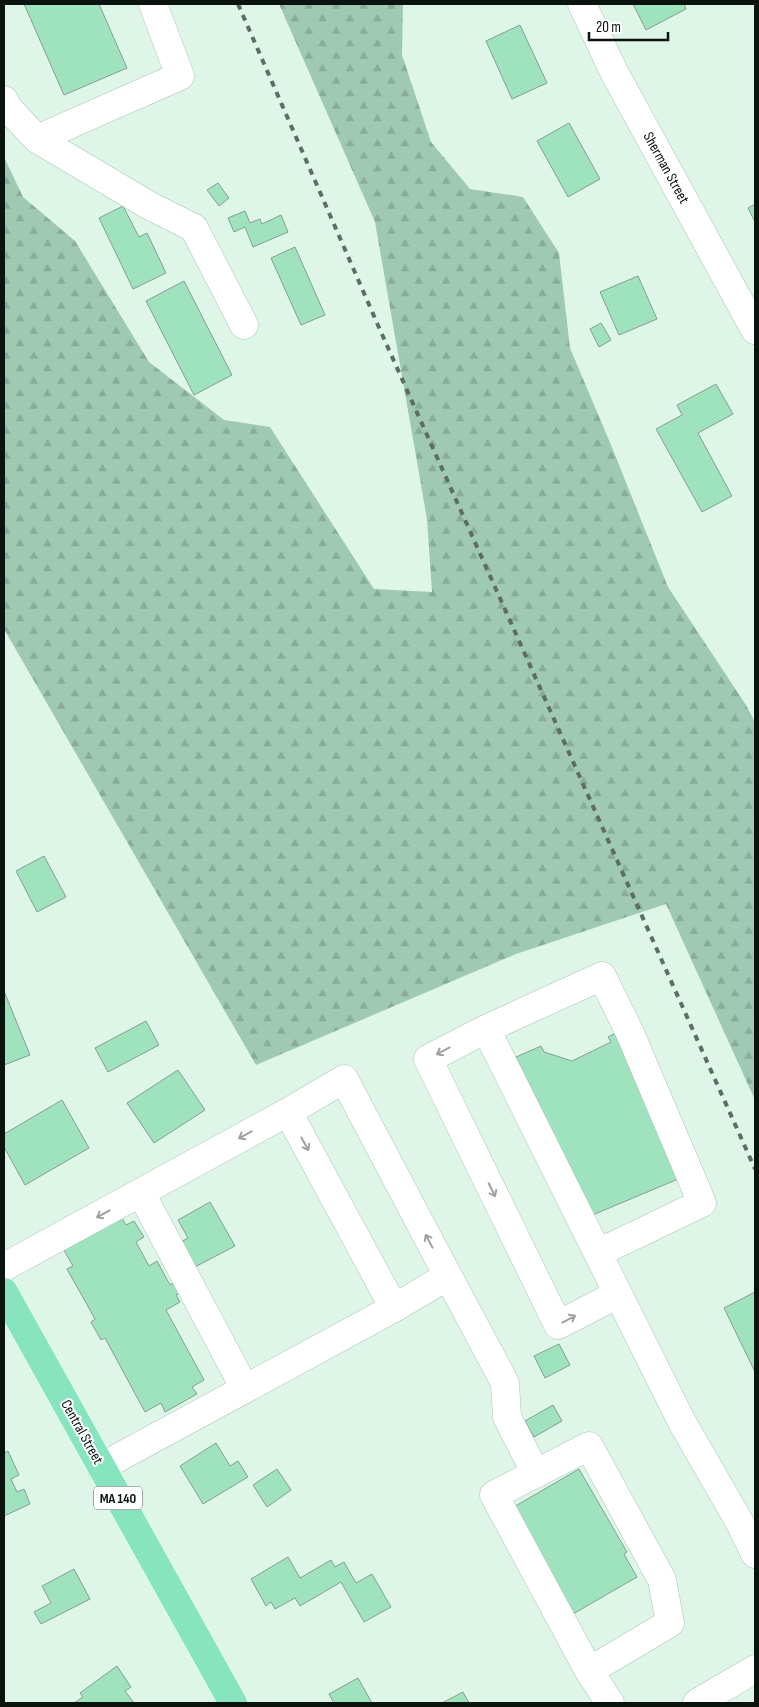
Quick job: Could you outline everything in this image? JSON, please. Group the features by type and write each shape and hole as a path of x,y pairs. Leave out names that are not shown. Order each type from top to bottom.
{"main road":[{"name":"Central Street","path":"4,1292 233,1703"}],"street":[{"path":"37,139 180,76 153,4"},
{"name":"Sherman Street","path":"582,4 614,72 755,330"},
{"path":"4,100 8,108 37,139 150,206 194,228 244,325"},
{"path":"598,1253 702,1204 630,1033 602,976 486,1029 428,1059 558,1325 618,1294"},
{"path":"486,1029 682,1422 740,1523 755,1554"},
{"path":"4,1267 344,1080 505,1383 507,1417 536,1474"},
{"path":"288,1112 394,1308"},
{"path":"141,1193 245,1389"},
{"path":"101,1467 394,1308 448,1276"},
{"path":"589,1671 670,1623 662,1580 589,1446 494,1495 589,1671 610,1703"},
{"path":"697,1703 755,1668"}],"green space":[{"path":"279,4 403,4 402,55 431,142 470,189 523,197 559,253 570,348 668,587 746,705 755,722 755,1100 666,904 516,954 256,1065 4,629 4,157 23,197 75,241 149,362 224,420 270,427 374,589 432,592 427,519 375,222"}],"building":[{"path":"24,4 99,4 127,68 64,95"},
{"path":"633,4 684,4 686,9 646,30"},
{"path":"520,25 547,83 512,99 486,41"},
{"path":"569,123 600,179 568,197 537,141"},
{"path":"218,183 229,198 219,206 207,190"},
{"path":"755,204 755,222 748,208"},
{"path":"123,206 139,237 147,233 166,273 133,289 99,218"},
{"path":"245,211 250,223 260,219 262,224 281,215 288,232 253,247 245,227 234,232 228,218"},
{"path":"295,247 325,315 301,325 271,258"},
{"path":"638,276 657,319 619,335 600,292"},
{"path":"184,281 232,375 194,395 146,301"},
{"path":"601,323 611,340 599,347 590,329"},
{"path":"716,384 733,414 698,433 732,496 702,512 656,429 682,415 677,405"},
{"path":"44,856 66,897 37,912 16,871"},
{"path":"4,991 30,1055 4,1065"},
{"path":"146,1021 159,1045 108,1072 95,1048"},
{"path":"618,1032 683,1177 583,1219 516,1057 541,1046 544,1052 572,1061 611,1042 608,1037"},
{"path":"178,1070 205,1110 154,1143 127,1103"},
{"path":"62,1100 89,1148 25,1185 4,1147 4,1134"},
{"path":"210,1202 235,1246 189,1270 175,1245 188,1238 178,1220"},
{"path":"119,1213 126,1225 134,1221 144,1237 136,1242 149,1266 157,1261 170,1285 176,1281 183,1292 176,1295 180,1302 166,1310 204,1380 192,1387 197,1394 165,1412 161,1403 145,1412 105,1338 101,1340 91,1322 95,1319 67,1269 73,1266 61,1245"},
{"path":"755,1292 755,1372 724,1308"},
{"path":"559,1344 570,1365 545,1378 534,1356"},
{"path":"553,1405 562,1421 534,1437 525,1421"},
{"path":"216,1443 230,1466 238,1461 248,1477 203,1504 180,1466"},
{"path":"8,1451 19,1475 11,1479 17,1492 24,1489 30,1504 4,1516 4,1453"},
{"path":"277,1469 291,1490 267,1507 253,1485"},
{"path":"579,1469 627,1552 624,1554 637,1577 573,1614 512,1508"},
{"path":"288,1557 300,1578 331,1560 335,1567 344,1562 356,1583 372,1574 391,1607 364,1622 341,1582 300,1606 295,1598 275,1609 271,1602 266,1606 251,1579"},
{"path":"74,1569 90,1599 41,1624 34,1612 51,1603 42,1586"},
{"path":"117,1666 131,1687 125,1691 134,1703 74,1703 83,1697 80,1693"},
{"path":"358,1678 372,1703 334,1703 329,1694"},
{"path":"463,1692 469,1703 442,1703"}],"railway":[{"path":"238,4 377,323 755,1169"}]}
